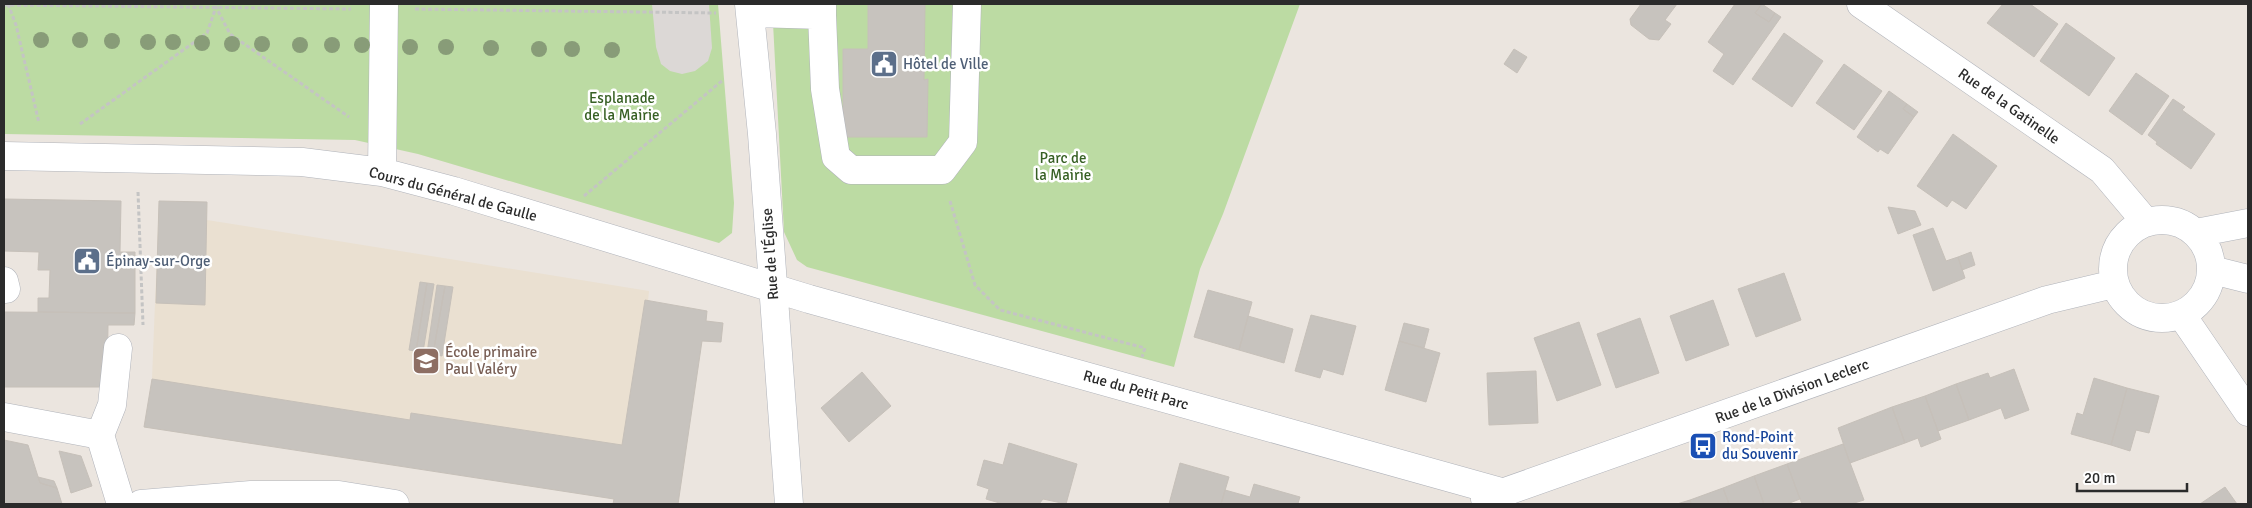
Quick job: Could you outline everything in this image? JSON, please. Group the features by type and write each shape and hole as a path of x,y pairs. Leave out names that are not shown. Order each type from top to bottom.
{"street":[{"path":"382,172 384,4"},
{"path":"749,9 822,9 825,89 836,157 851,170 942,170 963,142 967,4"},
{"name":"Rue de la Gatinelle","path":"1861,4 2102,170 2145,221"},
{"name":"Rue de l'Église","path":"749,9 762,134 789,504"},
{"name":"Cours du Général de Gaulle","path":"4,156 302,162 382,172 454,191 772,288"},
{"path":"2160,220 2180,223 2196,233 2208,251 2212,270 2207,290 2196,306 2181,314 2161,319 2147,317 2122,300 2114,284 2114,252 2125,234 2145,221 2160,220"},
{"path":"2196,233 2248,223"},
{"path":"2212,270 2248,279"},
{"name":"Rue de la Division Leclerc","path":"1472,504 1505,498 1542,480 2047,300 2114,284"},
{"name":"Rue du Petit Parc","path":"772,288 1133,389 1505,498"},
{"path":"2181,314 2248,412"},
{"path":"118,348 112,405 100,435 121,504"},
{"path":"4,417 100,435"},
{"path":"141,504 251,496 320,495 339,495 395,504"}],"path":[{"path":"8,4 16,25 40,127 58,156"},
{"path":"263,8 266,4"},
{"path":"58,156 69,131 207,33 216,7 230,34 344,114 383,137"},
{"path":"553,221 727,76"},
{"path":"942,170 955,222 976,285 1000,310 1145,348 1133,389"},
{"path":"118,348 143,333 138,212"}],"shaded area":[{"path":"652,4 709,4 712,48 708,61 695,71 682,74 670,71 661,64 656,47"},
{"name":"École primaire Paul Valéry","path":"159,201 207,202 207,220 649,291 648,301 706,321 723,323 721,342 702,341 678,504 613,504 614,499 144,427 152,379"}],"green space":[{"name":"Esplanade de la Mairie","path":"4,4 718,4 734,203 732,233 719,243 418,154 355,140 4,134"},
{"name":"Parc de la Mairie","path":"772,4 1300,4 1223,214 1200,269 1174,367 807,267 797,260 784,232"}],"building":[{"name":"Hôtel de Ville","path":"868,4 925,4 924,80 928,79 927,137 843,137 843,49 868,49"},
{"path":"1641,4 1677,4 1665,20 1671,24 1659,40 1649,39 1631,25 1630,19"},
{"path":"1735,4 1762,4 1755,13 1769,22 1775,13 1781,17 1733,85 1713,71 1724,54 1708,42"},
{"path":"1762,4 1775,13 1769,22 1755,13"},
{"path":"2003,4 2030,4 2058,24 2034,57 1987,23"},
{"path":"2066,23 2115,58 2089,96 2040,61"},
{"path":"1784,33 1823,61 1792,107 1752,79"},
{"path":"1514,49 1527,57 1517,73 1504,64"},
{"path":"1844,64 1882,91 1854,130 1816,103"},
{"path":"2136,73 2169,96 2142,135 2109,111"},
{"path":"1889,91 1907,104 1903,109 1914,117 1888,154 1880,149 1878,152 1857,137"},
{"path":"2173,99 2185,107 2182,110 2215,134 2191,169 2156,144 2157,142 2148,135"},
{"path":"1907,104 1918,112 1914,117 1903,109"},
{"path":"1953,134 1997,166 1966,209 1952,200 1947,207 1917,186"},
{"name":"Épinay-sur-Orge","path":"4,199 121,201 120,252 135,252 135,313 38,312 38,298 49,298 50,270 38,270 39,252 4,251"},
{"path":"159,201 207,202 205,305 156,303"},
{"path":"1888,207 1915,211 1921,225 1898,234"},
{"path":"1933,228 1946,261 1958,257 1965,278 1933,291 1913,235"},
{"path":"1971,252 1975,265 1962,270 1958,257"},
{"path":"1784,273 1801,320 1756,337 1738,289"},
{"path":"420,282 427,283 416,351 409,350"},
{"path":"427,283 434,284 423,352 416,351"},
{"path":"437,285 445,286 433,354 427,353"},
{"path":"445,286 453,287 442,356 433,354"},
{"path":"1208,290 1252,302 1239,350 1194,337"},
{"path":"645,300 707,311 706,321 723,323 721,342 702,341 678,504 613,504 614,499 144,427 152,379 410,420 411,413 622,445"},
{"path":"1713,300 1729,345 1686,361 1670,316"},
{"path":"4,312 135,313 134,325 108,325 107,387 4,387"},
{"path":"1311,315 1356,326 1343,375 1323,369 1320,378 1295,371"},
{"path":"1248,316 1293,329 1284,363 1239,350"},
{"path":"1640,318 1659,373 1616,388 1597,334"},
{"path":"1579,322 1601,385 1557,401 1534,338"},
{"path":"1404,323 1429,329 1424,348 1399,341"},
{"path":"1399,341 1440,353 1426,402 1385,390"},
{"path":"2014,369 2029,410 2005,419 2001,408 1969,420 1956,384 1988,373 1990,378"},
{"path":"1536,371 1538,423 1489,425 1487,373"},
{"path":"862,372 891,406 849,442 821,408"},
{"path":"2094,378 2127,388 2111,445 2071,434 2077,413 2083,415"},
{"path":"1956,384 1969,420 1938,431 1925,396"},
{"path":"2127,388 2159,396 2149,433 2136,430 2130,451 2111,445"},
{"path":"1925,396 1941,439 1921,447 1918,438 1905,443 1892,407"},
{"path":"1892,407 1905,443 1850,463 1838,428"},
{"path":"4,440 28,445 40,483 57,488 62,504 4,504"},
{"path":"1009,443 1077,464 1066,504 1043,499 1039,504 1003,504 986,499 989,489 977,485 984,460 1003,465"},
{"path":"1843,444 1864,500 1851,504 1802,504 1787,464"},
{"path":"59,451 81,456 92,486 71,493"},
{"path":"1180,463 1229,477 1221,504 1169,504"},
{"path":"1787,464 1800,499 1787,504 1764,504 1754,476"},
{"path":"1754,476 1764,504 1729,504 1723,488"},
{"path":"38,477 54,481 57,488 40,483"},
{"path":"1254,484 1300,497 1298,503 1301,504 1221,504 1225,490 1250,497"},
{"path":"2225,487 2237,504 2200,504"},
{"path":"1723,488 1729,504 1691,504 1690,500"},
{"path":"1690,500 1691,504 1677,504"}],"place":[{"name":"Hôtel de Ville","path":"884,64"},
{"name":"Épinay-sur-Orge","path":"87,261"},
{"name":"École primaire Paul Valéry","path":"426,361"},
{"name":"Rond-Point du Souvenir","path":"1703,446"}]}
